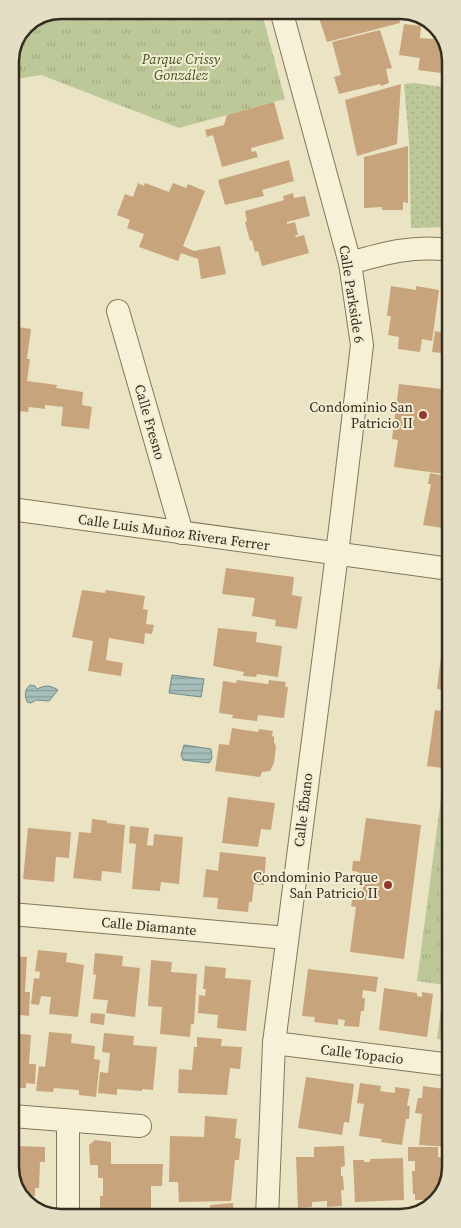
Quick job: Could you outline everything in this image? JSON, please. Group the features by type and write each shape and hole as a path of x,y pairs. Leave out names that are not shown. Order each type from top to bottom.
{"street":[{"name":"Calle Parkside 6","path":"283,19 350,263 362,344 337,554"},
{"path":"350,263 388,252 428,247 442,249"},
{"name":"Calle Fresno","path":"118,311 182,533"},
{"name":"Calle Luis Muñoz Rivera Ferrer","path":"19,510 442,568"},
{"name":"Calle Ébano","path":"267,1209 274,1043 337,554"},
{"name":"Calle Diamante","path":"19,915 287,938"},
{"name":"Calle Topacio","path":"274,1043 442,1064"},
{"path":"19,1117 140,1126"},
{"path":"68,1121 68,1209"}],"green space":[{"name":"Parque Crissy González","path":"61,19 263,19 285,99 179,128 41,75 19,79 19,58 22,45 31,31 45,22"},
{"path":"416,83 442,87 442,227 411,228 409,142 404,84"},
{"path":"442,790 442,985 417,981"},
{"path":"442,1000 442,1040 437,1039"}],"water":[{"path":"172,675 204,679 201,697 169,693"},
{"path":"30,685 35,686 37,689 48,686 58,690 49,701 36,700 31,703 27,702 25,694"},
{"path":"184,745 211,749 212,758 209,763 183,760 181,755"}],"building":[{"path":"319,19 400,19 400,23 327,42"},
{"path":"404,24 421,26 420,38 433,39 433,36 439,45 442,73 418,70 420,58 399,55"},
{"path":"380,30 392,68 386,69 389,83 339,94 334,77 341,75 332,42"},
{"path":"401,84 397,144 357,156 345,100"},
{"path":"274,102 284,139 251,148 252,152 256,151 258,157 222,167 213,135 207,137 205,130 224,125 227,115"},
{"path":"408,146 408,203 403,202 403,210 382,210 382,207 364,208 364,157"},
{"path":"289,160 294,181 262,190 264,196 225,205 218,180"},
{"path":"138,183 144,186 145,183 169,192 173,183 186,188 188,184 205,191 183,246 194,251 220,246 226,274 201,279 198,259 181,253 178,261 139,247 144,234 127,228 130,220 117,215 125,194 133,197"},
{"path":"293,193 294,198 305,196 310,216 287,222 287,224 295,222 298,235 295,235 296,237 304,235 309,253 262,266 258,251 255,252 252,240 250,241 245,222 247,221 245,211 284,200 283,196"},
{"path":"391,286 416,290 416,286 439,290 432,341 422,339 420,352 398,349 399,337 388,335 391,316 387,316"},
{"path":"19,327 31,329 27,359 30,359 27,381 57,385 56,388 83,392 82,405 92,407 89,429 61,426 63,407 45,405 45,409 29,407 28,412 19,411"},
{"path":"435,331 442,333 441,353 432,352"},
{"name":"Condominio San Patricio II","path":"399,384 442,389 442,474 394,467 398,440 392,439"},
{"path":"430,473 442,475 442,528 423,525 431,484 428,484"},
{"path":"226,568 294,577 292,595 302,597 297,629 275,626 276,620 252,616 255,598 222,594"},
{"path":"82,590 105,593 106,590 145,596 143,609 148,610 146,624 154,625 152,634 145,633 144,644 109,638 106,660 123,663 121,676 88,671 93,641 72,637"},
{"path":"218,628 257,632 256,642 282,646 278,677 257,674 256,677 243,676 244,672 213,666"},
{"path":"442,649 442,690 437,689"},
{"path":"237,680 268,684 269,680 286,682 285,687 288,687 284,718 258,715 257,721 232,718 233,715 219,713 223,681 236,683"},
{"path":"442,702 442,768 427,766 435,710 441,711"},
{"path":"232,728 258,732 259,729 273,731 272,736 274,737 276,747 274,763 270,771 262,772 260,777 215,771 219,744 229,745"},
{"path":"228,797 275,803 271,830 261,829 258,847 222,843"},
{"name":"Condominio Parque San Patricio II","path":"366,818 421,825 404,959 350,952 356,907 351,906 353,894 362,895 364,876 359,875 359,872 352,871 353,861 360,861"},
{"path":"92,819 125,825 121,873 102,871 101,881 73,878 79,832 91,833"},
{"path":"130,826 149,828 147,845 153,846 154,834 183,837 179,884 161,882 160,891 132,889 136,844 129,843"},
{"path":"28,828 71,832 69,858 56,857 54,882 23,879"},
{"path":"220,852 266,857 264,885 254,884 252,902 249,902 248,912 217,909 218,898 203,897 206,869 218,871"},
{"path":"38,950 67,953 66,962 84,965 78,1017 49,1014 51,997 41,996 39,1005 31,1004 34,978 39,979 40,972 35,971"},
{"path":"95,953 123,956 122,966 140,968 135,1017 106,1013 108,1000 93,999 96,975 93,974"},
{"path":"19,956 27,957 25,992 30,992 29,1016 19,1015"},
{"path":"151,960 172,962 171,972 197,974 194,1024 191,1024 190,1037 160,1034 162,1007 148,1006"},
{"path":"205,966 226,968 225,978 251,980 246,1031 217,1028 218,1015 198,1013 199,995 205,996 206,989 203,989"},
{"path":"308,969 378,977 376,992 363,990 362,998 365,998 364,1011 361,1011 359,1027 344,1026 345,1020 338,1019 338,1025 314,1022 315,1017 302,1016"},
{"path":"384,988 417,993 417,996 422,997 422,992 433,994 427,1037 379,1030"},
{"path":"91,1013 105,1014 104,1025 90,1023"},
{"path":"49,1032 72,1034 71,1043 95,1046 94,1059 100,1060 96,1097 79,1095 79,1090 54,1088 53,1092 36,1091 39,1066 45,1067"},
{"path":"104,1033 134,1036 133,1045 157,1047 153,1090 117,1089 117,1095 98,1093 100,1072 108,1073 110,1053 102,1052"},
{"path":"19,1034 31,1035 29,1064 36,1064 35,1084 26,1083 26,1088 19,1088"},
{"path":"197,1037 222,1039 221,1046 242,1047 240,1069 230,1068 227,1095 178,1093 179,1069 192,1070"},
{"path":"306,1077 354,1084 349,1123 344,1122 342,1135 298,1128"},
{"path":"360,1083 381,1086 380,1091 395,1093 395,1087 410,1089 407,1106 410,1106 409,1119 406,1119 402,1145 381,1142 382,1139 359,1136 364,1104 357,1103"},
{"path":"423,1086 442,1089 442,1146 419,1145 422,1114 415,1113 418,1098 422,1098"},
{"path":"205,1116 237,1119 235,1138 241,1139 239,1160 235,1160 231,1201 179,1202 178,1182 169,1182 170,1136 204,1137"},
{"path":"95,1140 111,1142 111,1164 163,1164 162,1186 151,1186 151,1208 100,1209 100,1196 103,1196 103,1178 98,1178 98,1165 90,1165 89,1145"},
{"path":"19,1146 45,1147 45,1162 40,1162 39,1188 35,1188 35,1196 29,1195 20,1178"},
{"path":"344,1146 345,1166 341,1167 344,1190 341,1190 342,1206 327,1207 327,1201 312,1202 312,1207 298,1208 296,1157 314,1157 314,1147"},
{"path":"408,1147 438,1147 438,1157 442,1157 440,1181 437,1188 426,1200 415,1200 412,1171 415,1171 415,1161 408,1161"},
{"path":"403,1158 404,1200 355,1202 353,1160 370,1162 370,1159"},
{"path":"233,1203 233,1209 210,1209 210,1205"}],"place":[{"name":"Condominio San Patricio II","path":"423,415"},
{"name":"Condominio Parque San Patricio II","path":"388,885"}]}
